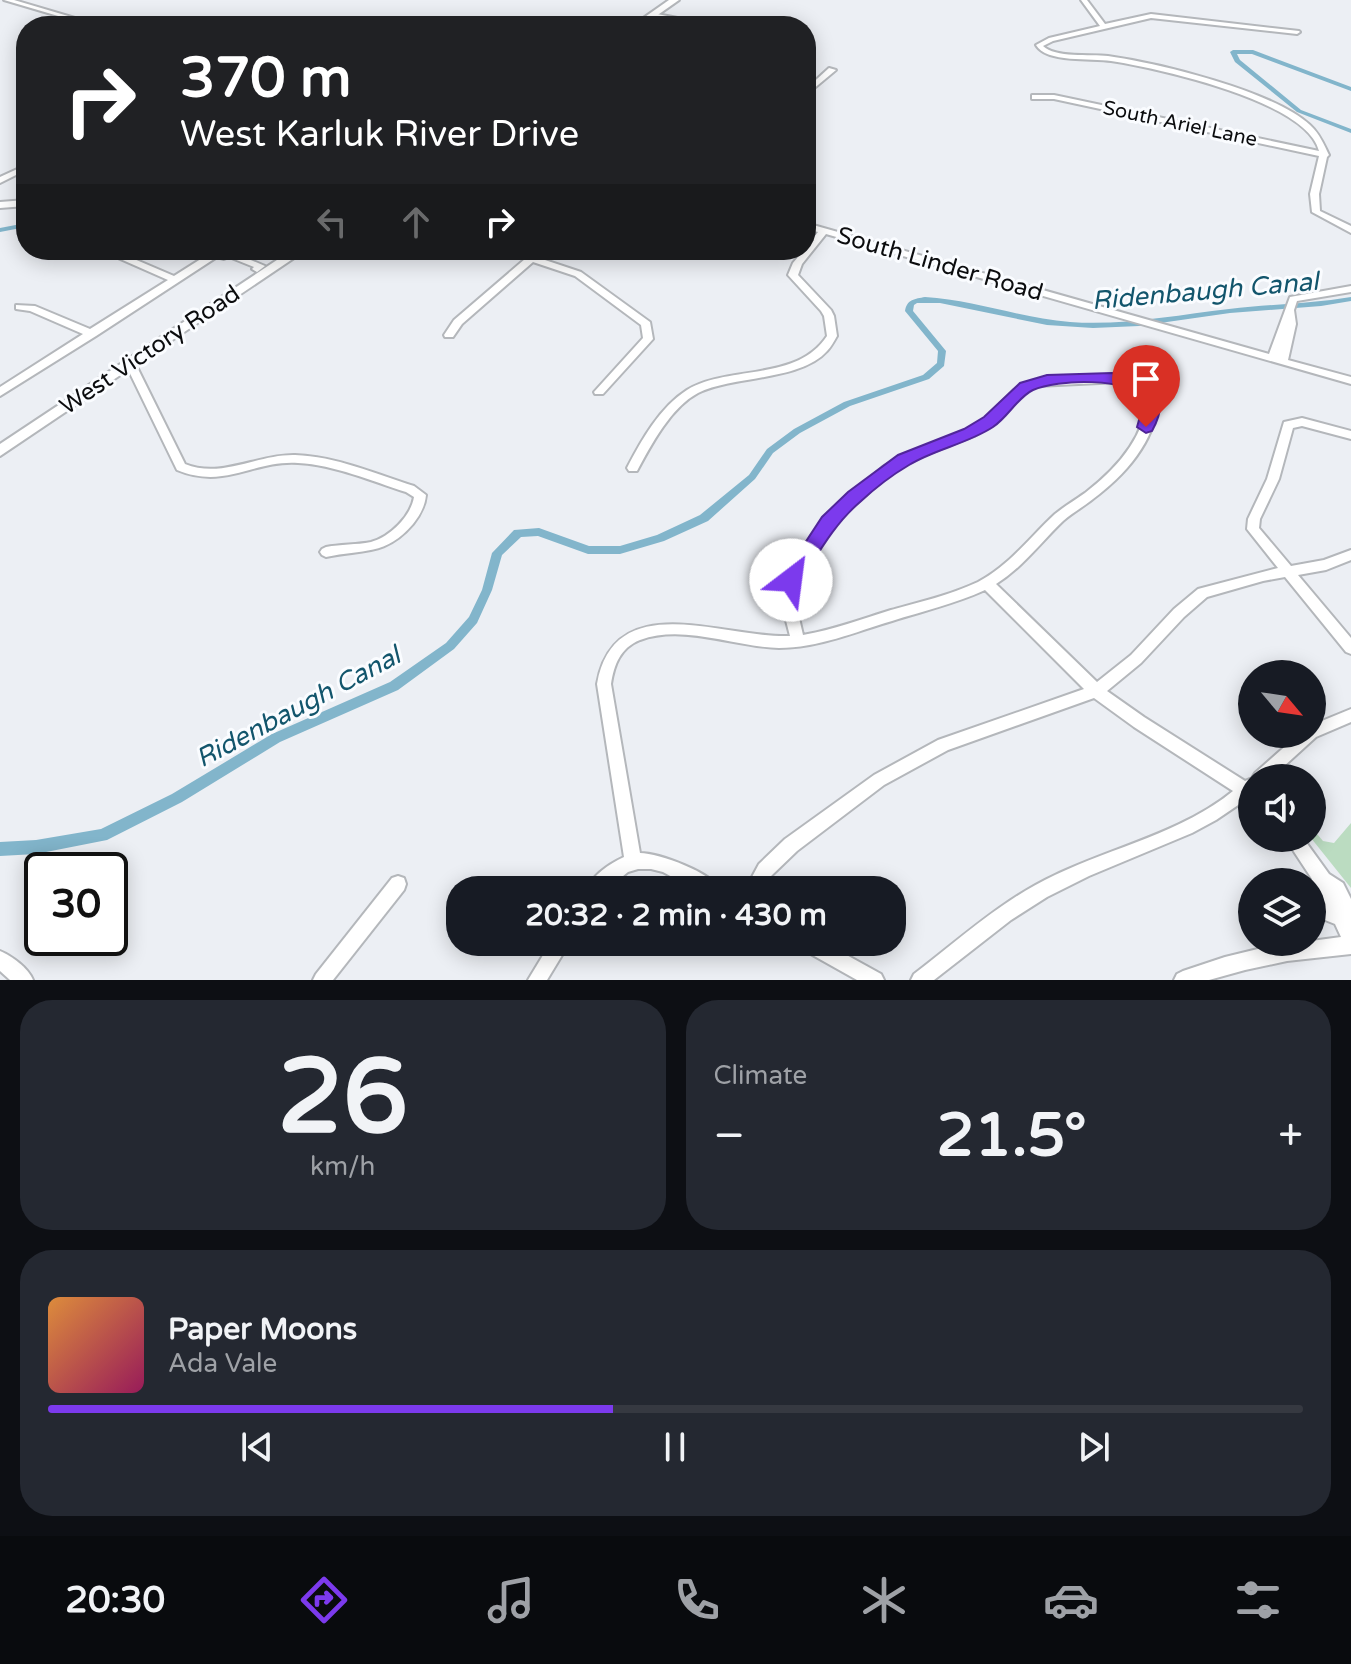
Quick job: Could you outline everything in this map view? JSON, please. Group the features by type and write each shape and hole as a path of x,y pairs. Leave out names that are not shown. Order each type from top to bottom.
{"main road":[{"path":"652,15 675,0"},
{"name":"West Victory Road","path":"0,451 282,260"}],"street":[{"path":"7,0 64,16"},
{"path":"1084,0 1104,27"},
{"path":"652,15 657,16"},
{"path":"1297,32 1160,16 1140,17 1043,41 1039,45 1051,54 1125,62 1212,83 1259,100 1308,125 1316,132 1325,155 1313,195 1314,208 1322,217 1351,230"},
{"path":"816,84 832,70"},
{"name":"South Ariel Lane","path":"1035,97 1054,97 1325,155"},
{"name":"South Linder Road","path":"816,229 1351,381"},
{"path":"816,241 824,231"},
{"path":"129,260 174,279"},
{"path":"0,392 208,260"},
{"path":"224,260 252,271 262,271"},
{"path":"449,335 458,322 530,260"},
{"path":"538,260 578,274 646,324 648,339 642,348 599,392"},
{"path":"633,468 640,451 688,393 710,384 776,373 800,365 823,348 831,336 829,315 793,275 800,260"},
{"path":"1278,361 1291,324 1293,299 1351,289"},
{"path":"19,307 32,308 92,334"},
{"path":"130,363 181,467 189,472 209,475 296,459 410,489 420,495 416,511 381,544 343,547 326,552"},
{"path":"633,862 604,684 607,663 618,647 640,634 674,631 798,641 918,608 986,583 1024,556 1059,517 1092,494 1117,471 1137,446 1153,407 1153,399 1146,390 1131,381 1112,378 1035,383 1018,392 997,415 970,433 888,469 828,522 791,580 789,605 798,641"},
{"path":"1351,435 1313,423 1294,422 1284,428 1273,479 1254,519 1253,529 1351,648"},
{"path":"761,876 791,845 879,780 910,762 943,745 1096,691 1136,659 1179,613 1203,593 1263,576 1326,565 1351,555"},
{"path":"986,583 1096,691 1139,722 1238,778"},
{"path":"1326,726 1351,715"},
{"path":"1278,764 1295,748"},
{"path":"920,980 1019,903 1058,882 1168,836 1238,797"},
{"path":"1183,980 1230,962 1260,955 1351,942 1341,918 1349,913 1337,889 1323,880 1303,852"},
{"path":"607,876 614,868 633,862 663,862 688,876"},
{"path":"322,980 398,884"},
{"path":"537,980 552,956"},
{"path":"831,956 875,980"},
{"path":"0,960 24,980"}],"green space":[{"path":"1351,823 1351,888 1322,852 1326,852 1326,842 1334,843"}],"waterway":[{"name":"Ridenbaugh Canal","path":"1351,89 1253,52 1233,52 1237,61 1299,111 1351,131"},
{"path":"0,230 16,227"},
{"name":"Ridenbaugh Canal","path":"0,849 36,847 102,835 177,798 276,738 394,686 450,646 473,620 487,590 497,553 518,533 539,532 588,550 620,550 660,538 704,518 752,477 770,451 797,431 847,404 926,377 941,364 942,351 909,311 915,301 940,300 1047,322 1093,326 1351,299"}],"route":[{"path":"791,580 828,522 854,496 904,460 970,433 990,421 1025,387 1047,381 1112,378 1131,381 1146,390 1153,399 1146,427"}]}
